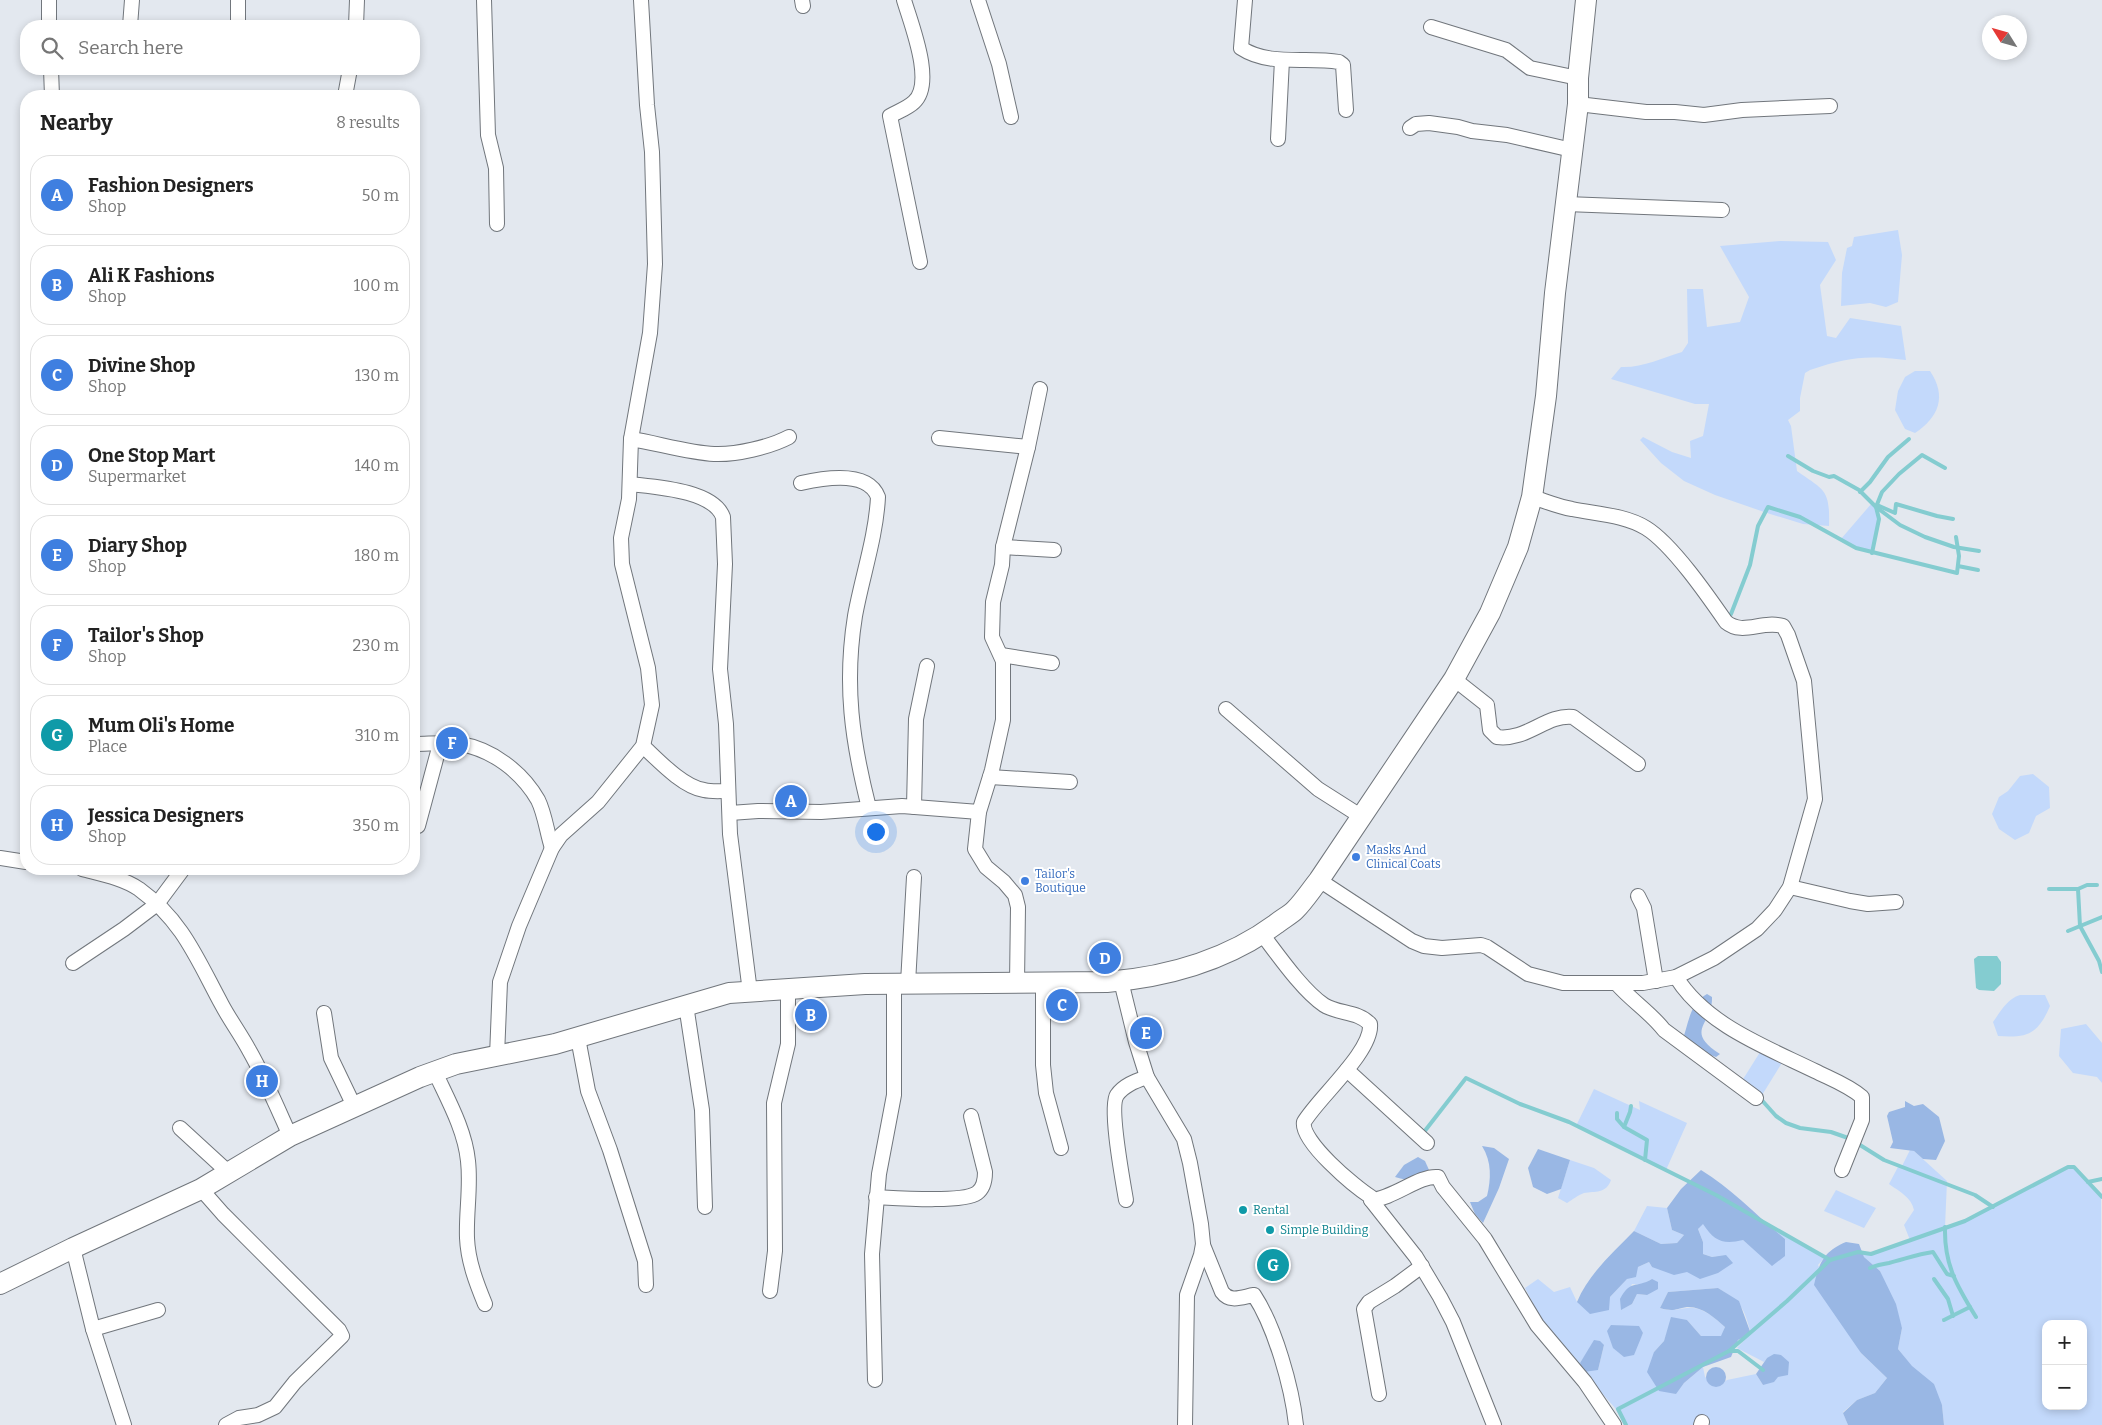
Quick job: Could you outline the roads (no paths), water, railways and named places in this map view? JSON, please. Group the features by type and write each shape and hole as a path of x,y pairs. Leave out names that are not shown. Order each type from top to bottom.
{"street":[{"path":"49,0 49,20"},
{"path":"130,20 132,0"},
{"path":"238,0 238,20"},
{"path":"356,0 356,20"},
{"path":"484,0 488,136 496,168 498,224"},
{"path":"904,0 923,66 923,83 915,102 890,116 920,262"},
{"path":"978,0 999,64 1011,117"},
{"path":"1245,0 1241,48 1247,52 1282,60 1339,62 1343,66 1346,110"},
{"path":"0,1284 201,1189 290,1136 354,1106 456,1064 578,1038 729,993 901,983 1121,981 1192,966 1223,954 1262,934 1294,911 1319,880 1454,679 1498,595 1518,547 1532,497 1546,396 1555,293 1578,104 1578,78 1586,0"},
{"path":"497,1056 500,982 519,926 552,848 561,836 598,802 643,746 651,714 648,668 622,564 621,538 630,484 631,439 650,333 656,246 643,1"},
{"path":"1431,27 1506,50 1530,68 1578,78"},
{"path":"1278,139 1282,60"},
{"path":"51,75 52,90"},
{"path":"346,90 349,75"},
{"path":"1578,104 1646,112 1704,114 1742,110 1830,106"},
{"path":"1410,128 1416,124 1429,122 1472,132 1507,136 1572,150"},
{"path":"1566,204 1722,210"},
{"path":"1017,983 1018,908 1015,895 1010,887 986,867 974,849 979,812 990,777 1003,720 1003,661 993,643 993,602 1002,565 1003,547 1028,447 1040,389"},
{"path":"631,439 713,454 728,454 777,443 789,437"},
{"path":"939,438 1028,447"},
{"path":"801,483 835,476 846,478 871,486 876,490 878,497 856,616 849,668 854,739 869,808"},
{"path":"630,484 682,492 701,498 721,510 723,517 726,564 720,669 726,724 731,843 750,992"},
{"path":"1319,880 1412,941 1424,946 1442,948 1481,945 1496,952 1512,965 1537,977 1564,983 1617,984 1656,981 1676,977 1725,951 1757,929 1775,910 1790,887 1815,799 1804,681 1783,626 1764,623 1746,628 1731,626 1673,554 1647,528 1616,517 1570,509 1532,497"},
{"path":"1003,547 1054,550"},
{"path":"1000,655 1052,663"},
{"path":"914,806 916,719 927,666"},
{"path":"1454,679 1487,705 1490,730 1497,737 1515,737 1562,717 1573,717 1638,764"},
{"path":"1226,710 1318,789 1362,817"},
{"path":"420,744 458,744 479,748 508,766 524,780 538,802 552,848"},
{"path":"420,819 440,744"},
{"path":"643,746 666,767 694,787 703,790 728,791"},
{"path":"990,777 1070,782"},
{"path":"730,813 758,811 821,812 914,806 979,812"},
{"path":"0,858 20,861"},
{"path":"109,875 137,888 157,904 176,923 190,942 215,993 249,1050 290,1136"},
{"path":"73,964 157,904 179,875"},
{"path":"875,1380 872,1254 876,1198 894,1095 901,983 914,877"},
{"path":"1790,887 1868,904 1896,902"},
{"path":"1638,896 1644,908 1656,981"},
{"path":"1262,934 1316,999 1332,1009 1362,1018 1370,1024 1365,1041 1347,1070 1306,1118 1303,1128 1311,1141 1330,1163 1371,1198 1422,1266 1453,1322 1494,1425"},
{"path":"1676,977 1693,999 1716,1018 1774,1051 1849,1087 1862,1096 1862,1120 1842,1170"},
{"path":"1121,981 1147,1077 1184,1139 1190,1163 1203,1244 1225,1297 1232,1299 1254,1295 1262,1307 1277,1346 1288,1383 1296,1425"},
{"path":"1043,983 1043,1065 1046,1093 1061,1148"},
{"path":"1617,984 1632,1000 1657,1021 1664,1030 1756,1098"},
{"path":"770,1291 775,1251 774,1103 788,1044 788,989"},
{"path":"686,1005 702,1110 704,1207"},
{"path":"324,1014 331,1058 354,1106"},
{"path":"578,1038 588,1091 607,1141 645,1261 646,1285"},
{"path":"1347,1070 1427,1143"},
{"path":"435,1072 463,1136 468,1161 468,1251 474,1276 485,1304"},
{"path":"1126,1200 1116,1124 1115,1100 1117,1095 1127,1085 1147,1077"},
{"path":"876,1198 949,1198 977,1193 985,1179 985,1172 971,1116"},
{"path":"180,1128 228,1172"},
{"path":"1371,1200 1381,1200 1428,1178 1438,1177 1443,1187 1485,1239 1537,1325 1585,1382 1614,1425"},
{"path":"201,1189 223,1214 339,1330 342,1336 295,1382 275,1407 258,1416 238,1418 226,1425"},
{"path":"1186,1425 1187,1295 1199,1264 1203,1244"},
{"path":"73,1248 94,1330 124,1425"},
{"path":"1380,1394 1364,1309 1369,1302 1422,1266"},
{"path":"94,1330 158,1310"}],"waterway":[{"path":"1860,492 1870,482 1888,457 1909,439"},
{"path":"1872,553 1879,519 1876,507 1882,492 1899,474 1922,455 1945,468"},
{"path":"1788,456 1813,471 1829,477 1834,476 1859,490 1876,507 1900,525 1925,537 1954,547 1979,551"},
{"path":"1877,505 1895,513 1896,504 1953,519"},
{"path":"1731,614 1750,565 1758,526 1768,507 1800,517 1856,548 1957,573 1959,556 1956,537"},
{"path":"1958,566 1978,570"},
{"path":"2097,885 2087,885 2078,889 2080,926 2099,961 2102,972"},
{"path":"2049,889 2078,889"},
{"path":"2068,931 2102,917"},
{"path":"1421,1130 1424,1132 1466,1078 1520,1104 1569,1122 1716,1195 1830,1260"},
{"path":"1759,1097 1776,1116 1786,1123 1800,1128 1831,1132 1851,1139"},
{"path":"1631,1106 1624,1127 1647,1140 1645,1160"},
{"path":"1617,1113 1617,1119 1624,1127"},
{"path":"1860,1145 1884,1160 1975,1195 1993,1207"},
{"path":"1729,1351 1787,1301 1830,1260 1858,1252 1871,1254 1965,1221 2068,1167 2074,1167 2102,1197"},
{"path":"2088,1182 2102,1179"},
{"path":"1945,1227 1945,1241 1949,1264 1963,1295 1976,1317"},
{"path":"1870,1268 1933,1252 1947,1274 1954,1276"},
{"path":"1934,1279 1948,1299 1953,1316"},
{"path":"1944,1320 1970,1307"},
{"path":"1626,1425 1618,1409 1729,1351 1738,1351 1763,1370"}],"place":[{"name":"Tailor's Shop","path":"452,743"},
{"name":"Fashion Designers","path":"791,801"},
{"name":"Masks And Clinical Coats","path":"1356,857"},
{"name":"Tailor's Boutique","path":"1025,881"},
{"name":"One Stop Mart","path":"1105,958"},
{"name":"Divine Shop","path":"1062,1005"},
{"name":"Ali K Fashions","path":"811,1015"},
{"name":"Diary Shop","path":"1146,1033"},
{"name":"Jessica Designers","path":"262,1081"},
{"name":"Rental","path":"1243,1210"},
{"name":"Simple Building","path":"1270,1230"},
{"name":"Mum Oli's Home","path":"1273,1265"}]}
